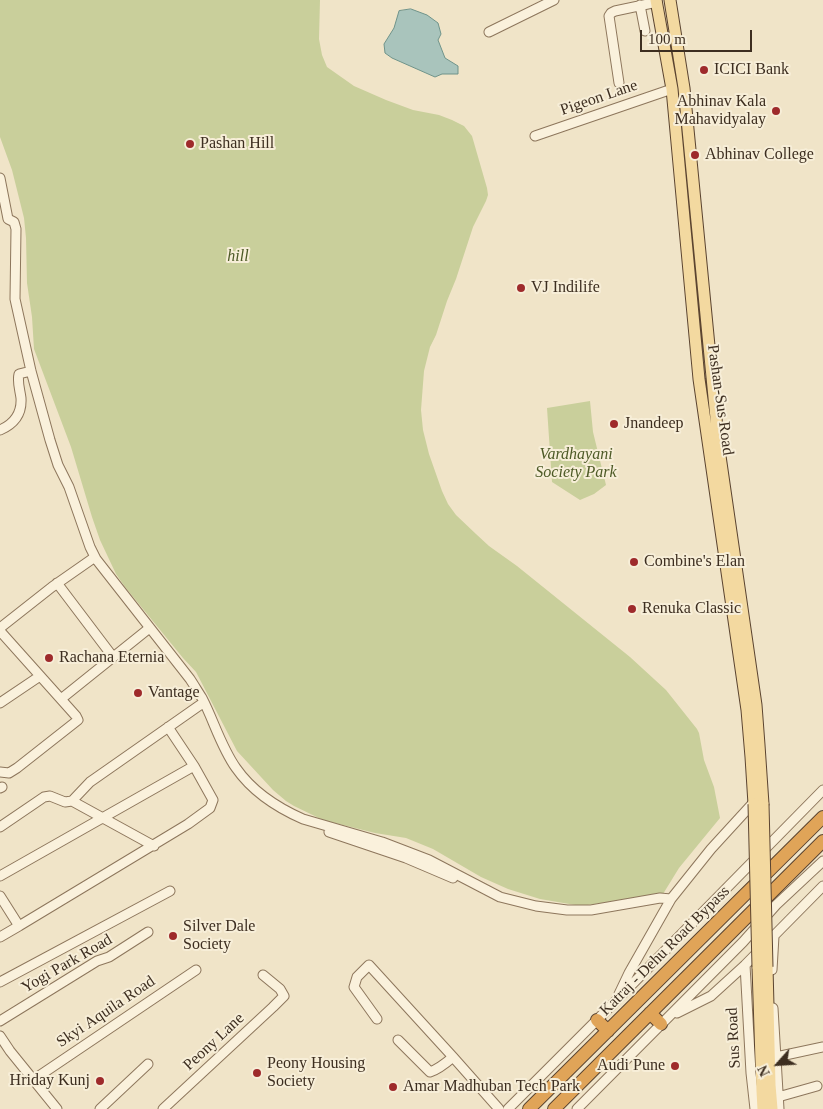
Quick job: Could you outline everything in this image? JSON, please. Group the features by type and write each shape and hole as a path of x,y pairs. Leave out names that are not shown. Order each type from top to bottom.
{"highway":[{"name":"Katraj - Dehu Road Bypass","path":"529,1109 823,817"},
{"name":"Katraj - Dehu Road Bypass","path":"554,1109 823,840"},
{"path":"650,1013 665,1020"},
{"path":"597,1020 608,1031"}],"main road":[{"name":"Pashan-Sus Road","path":"670,0 684,88 719,449 756,705 759,744 757,803"},
{"name":"Pashan-Sus Road","path":"656,1 672,89 696,380 747,710 757,803"},
{"path":"757,803 772,1109"},
{"path":"764,1109 762,1091 765,970"}],"street":[{"path":"489,32 554,0"},
{"path":"619,83 609,16 611,12 656,1"},
{"path":"640,5 645,31"},
{"name":"Pigeon Lane","path":"535,136 672,89"},
{"path":"0,178 8,218 14,222 16,229 15,299 31,371 58,465 69,487 90,547 96,558 190,679 201,697 236,769 263,796 303,820 382,842 429,860 500,897 536,906 567,910 591,910 660,898 671,899"},
{"path":"0,430 9,426 20,412 19,374 31,371"},
{"path":"696,380 712,378"},
{"path":"0,772 9,773 17,768 78,720 0,630 57,583 96,558"},
{"path":"96,558 96,564 189,684 230,766 251,791 272,809 291,820 406,858 453,878 466,878"},
{"path":"57,583 113,657"},
{"path":"61,699 147,630"},
{"path":"0,703 40,676"},
{"path":"72,801 90,782 200,705"},
{"path":"0,937 154,846 210,808 213,800 194,766 168,727"},
{"path":"0,876 194,766"},
{"path":"508,1109 823,790"},
{"path":"0,827 44,797 50,796 65,802 72,801 154,846"},
{"path":"615,1001 671,899 710,849 740,816 757,803"},
{"path":"577,1109 743,942 776,905 823,861"},
{"path":"665,1020 711,996 823,886"},
{"path":"0,982 170,891"},
{"path":"0,896 20,926"},
{"name":"Yogi Park Road","path":"0,1021 148,932"},
{"path":"774,936 765,970 776,1058 779,1109"},
{"name":"Sus Road","path":"745,964 755,1109"},
{"path":"377,1019 354,987 357,977 369,965 499,1109"},
{"name":"Skyi Aquila Road","path":"33,1080 196,970"},
{"name":"Peony Lane","path":"163,1109 284,996 280,989 262,975"},
{"path":"0,1036 10,1052 57,1109"},
{"path":"398,1040 430,1072 453,1057"},
{"path":"776,1058 823,1047"},
{"path":"100,1109 148,1064"},
{"path":"778,1097 817,1086"}],"green space":[{"name":"hill","path":"0,0 320,0 319,39 322,55 327,67 354,86 386,100 413,110 439,115 452,120 464,126 472,136 488,195 473,227 436,335 430,347 424,371 421,410 423,430 429,454 442,491 456,515 489,546 517,566 630,657 666,690 697,729 704,760 714,787 720,818 679,868 663,894 581,906 540,899 508,889 481,877 433,849 406,838 375,833 323,820 294,806 273,790 237,751 196,672 116,574 100,540 71,447 34,349 27,283 24,218 12,170 0,137"},
{"name":"Vardhayani Society Park","path":"590,401 593,432 606,485 594,494 580,500 552,482 547,408"}],"water":[{"path":"411,9 427,15 438,23 441,34 438,40 445,58 458,66 458,74 442,74 435,77 385,53 384,44 394,28 399,11"}],"place":[{"name":"ICICI Bank","path":"704,70"},
{"name":"Abhinav Kala Mahavidyalay","path":"776,111"},
{"name":"Pashan Hill","path":"190,144"},
{"name":"Abhinav College","path":"695,155"},
{"name":"VJ Indilife","path":"521,288"},
{"name":"Jnandeep","path":"614,424"},
{"name":"Combine's Elan","path":"634,562"},
{"name":"Renuka Classic","path":"632,609"},
{"name":"Rachana Eternia","path":"49,658"},
{"name":"Vantage","path":"138,693"},
{"name":"Silver Dale Society","path":"173,936"},
{"name":"Audi Pune","path":"675,1066"},
{"name":"Peony Housing Society","path":"257,1073"},
{"name":"Hriday Kunj","path":"100,1081"},
{"name":"Amar Madhuban Tech Park","path":"393,1087"}]}
